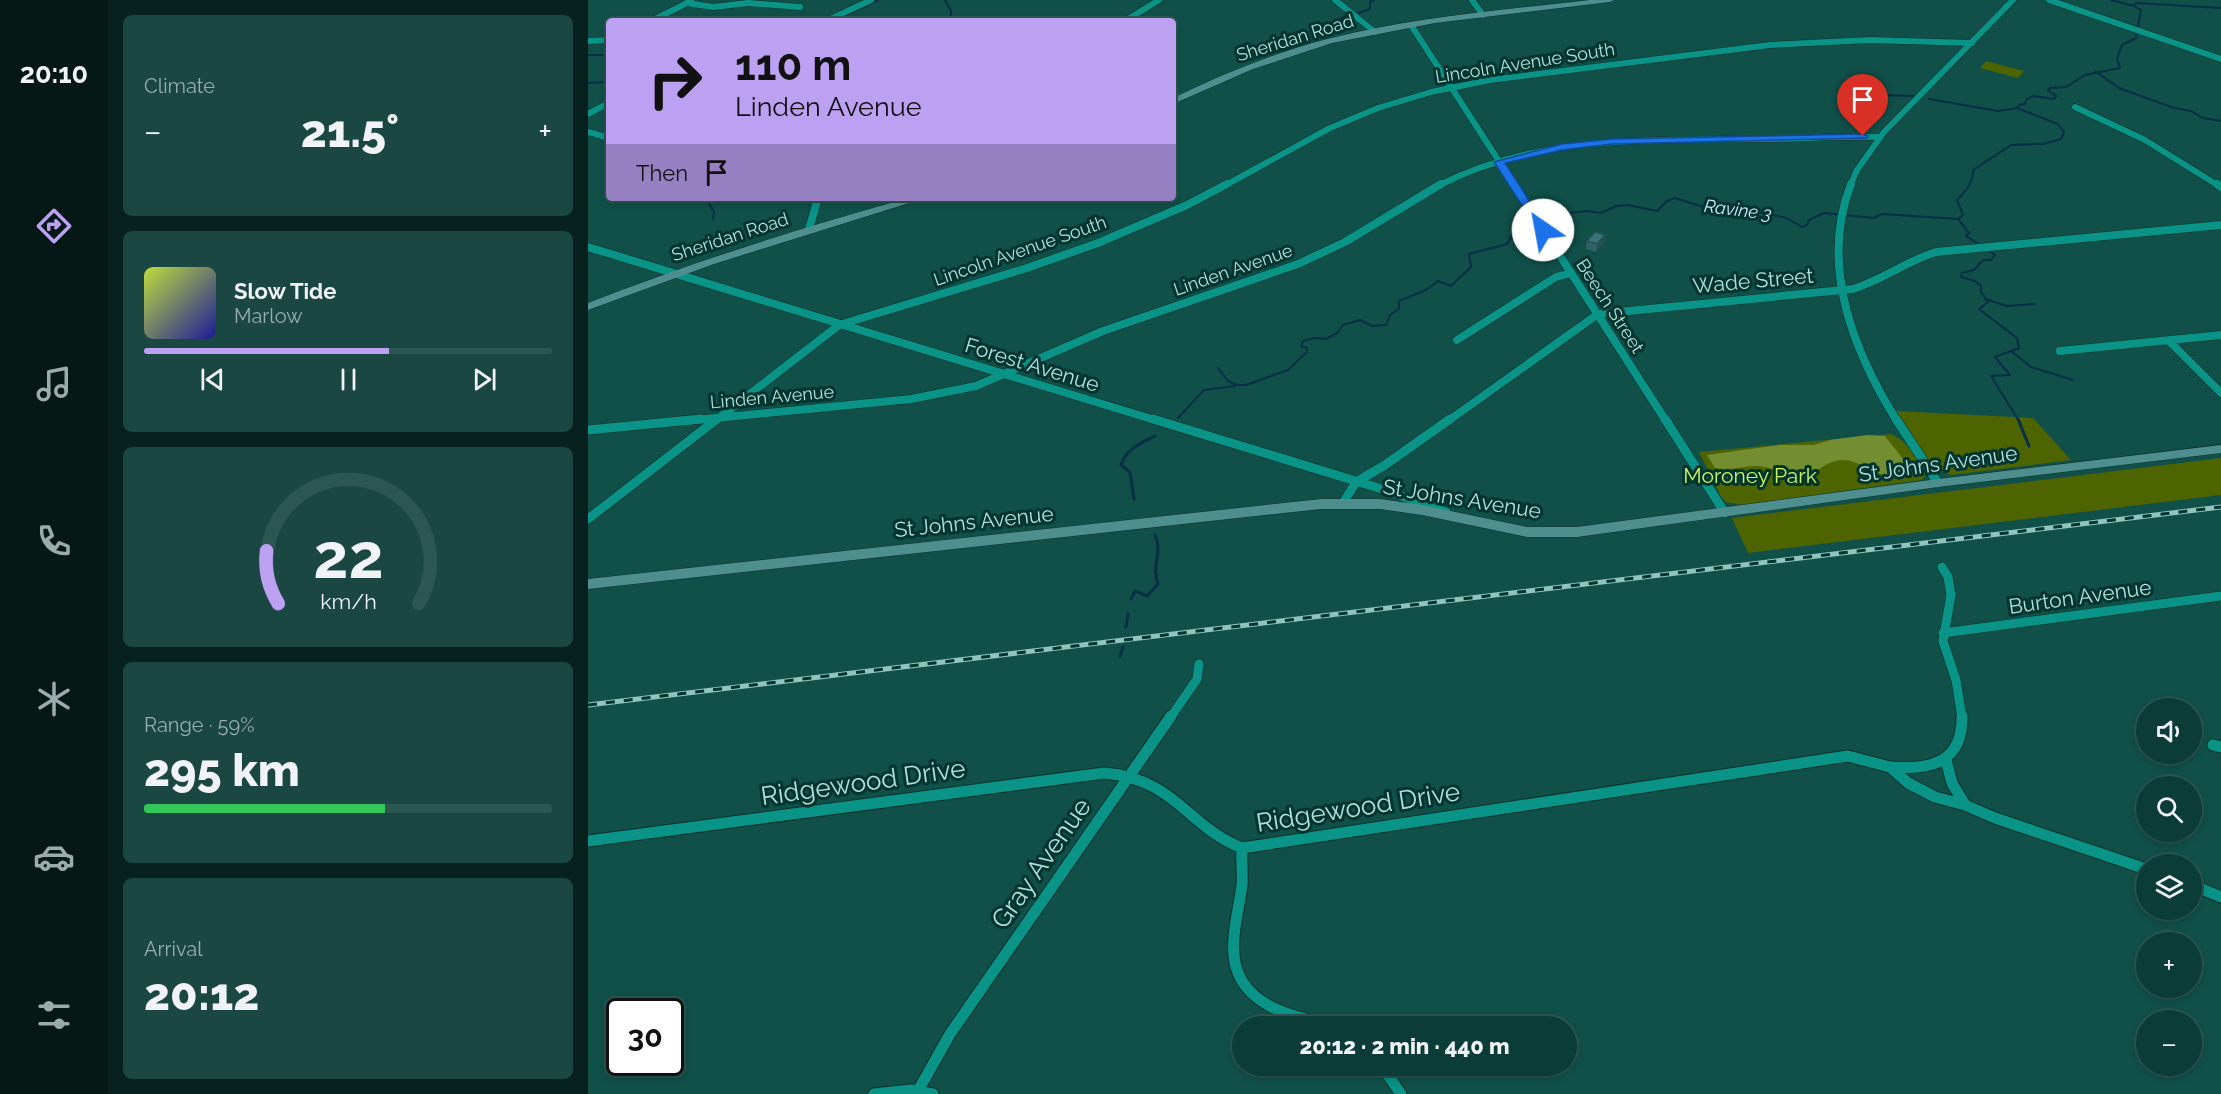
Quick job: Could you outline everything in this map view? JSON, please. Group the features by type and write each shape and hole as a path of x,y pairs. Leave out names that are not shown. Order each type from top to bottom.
{"street":[{"path":"657,18 693,0"},
{"path":"832,18 871,0"},
{"path":"1130,18 1159,0"},
{"path":"1335,0 1374,32"},
{"path":"1472,0 1483,15"},
{"name":"Sheridan Road","path":"1176,100 1268,60 1332,41 1411,25 1610,0"},
{"path":"1938,483 1894,417 1856,345 1839,291 1836,260 1838,231 1844,200 1857,168 1879,137 2013,0"},
{"path":"2049,0 2221,59"},
{"path":"687,3 713,7 748,3 800,7"},
{"name":"Beech Street","path":"1411,25 1725,513"},
{"path":"588,41 606,40"},
{"name":"Lincoln Avenue South","path":"839,325 1018,271 1098,243 1196,201 1257,170 1330,128 1386,106 1451,87 1512,77 1770,45 1880,40 1972,43"},
{"path":"588,114 606,105"},
{"path":"2076,107 2145,140 2221,188"},
{"path":"588,132 606,137"},
{"name":"Linden Avenue","path":"588,430 944,394 977,386 1102,331 1293,267 1354,237 1427,191 1454,178 1499,162 1562,147 1612,142 1879,137"},
{"path":"809,229 817,201"},
{"name":"Sheridan Road","path":"588,307 672,274 809,229 909,201"},
{"name":"Wade Street","path":"1343,503 1356,482 1385,465 1598,314 1839,291 1866,286 1884,278 1913,259 1936,252 2221,225"},
{"name":"Forest Avenue","path":"588,248 1408,498 1464,519"},
{"path":"1457,340 1556,276 1571,273"},
{"path":"588,519 839,325"},
{"path":"2060,351 2221,335"},
{"path":"2169,340 2221,393"},
{"name":"St Johns Avenue","path":"588,584 1343,503 1422,510 1527,532 1558,533 1725,513 1938,483 2221,449"},
{"path":"1890,767 1924,768 1946,760 1957,746 1960,705 1955,679 1943,645 1943,633 1952,590 1948,575 1942,567"},
{"name":"Burton Avenue","path":"1943,633 2221,596"},
{"name":"Gray Avenue","path":"919,1089 950,1034 1197,679 1199,664"},
{"name":"Ridgewood Drive","path":"588,841 1090,774 1130,775 1151,782 1224,839 1242,848 1848,756 1890,767 1908,783 1935,797 1965,805 1995,818 2136,866"},
{"path":"1946,760 1952,783 1965,805"},
{"path":"1242,848 1239,863 1242,886 1231,950 1247,988 1265,1004 1300,1016"},
{"path":"2202,889 2221,897"},
{"path":"1389,1076 1401,1094"},
{"path":"874,1094 919,1089 933,1094"}],"green space":[{"path":"1986,61 2024,71 2018,78 1980,68"},
{"path":"1896,411 2033,418 2071,460 1951,475 1933,465 1926,457"},
{"name":"Moroney Park","path":"1891,434 1903,441 1916,456 1926,474 1922,480 1742,505 1726,502 1721,497 1699,452"},
{"path":"1868,435 1885,436 1903,459 1904,469 1887,475 1852,461 1838,460 1810,474 1798,476 1759,466 1715,468 1707,455 1779,445 1814,445 1830,440"},
{"path":"2221,458 2221,495 1748,553 1732,518"}],"building":[{"path":"1595,232 1605,235 1597,244 1587,241"}],"waterway":[{"path":"840,18 878,0"},
{"path":"945,0 951,11 951,18"},
{"path":"1359,13 1370,9 1370,2 1374,0"},
{"path":"2111,0 2134,6"},
{"name":"Ravine 3","path":"2134,6 2136,3 2221,8"},
{"name":"Ravine 3","path":"2097,73 2120,68 2117,58 2122,45 2136,38 2141,10 2134,6"},
{"path":"1319,37 1320,30 1348,14"},
{"path":"588,55 606,55"},
{"name":"Ravine 3","path":"2017,108 2033,96 2054,99 2056,96 2048,90 2050,88 2066,87 2085,75 2097,73"},
{"name":"Ravine 3","path":"2097,73 2119,88 2174,108 2191,111 2203,118 2221,121"},
{"path":"588,83 606,82"},
{"path":"1882,95 1914,96"},
{"path":"1929,99 1998,111 2017,108"},
{"name":"Ravine 3","path":"1958,219 1963,215 1957,200 1970,183 1973,170 2011,145 2043,144 2061,139 2064,132 2058,124 2017,108"},
{"name":"Ravine 3","path":"1218,368 1228,381 1237,385 1246,385 1288,370 1307,352 1307,348 1301,346 1303,341 1315,338 1326,339 1337,333 1343,325 1360,320 1372,326 1386,325 1390,315 1399,309 1399,301 1426,290 1438,281 1451,286 1471,267 1469,254 1507,244 1513,233 1531,237 1533,232 1573,221 1565,218 1564,214 1567,213 1588,211 1601,213 1616,206 1628,205 1657,211 1667,201 1675,198 1719,212 1728,206 1787,218 1802,227 1807,225 1809,220 1824,213 1874,218 1882,214 1958,219"},
{"path":"708,201 714,212 713,219"},
{"name":"Ravine 3","path":"1958,219 1969,233 1966,236 1981,246"},
{"name":"Ravine 3","path":"1986,299 1981,292 1981,286 1975,281 1961,277 1962,273 1974,270 1983,260 1991,260 1995,255 1987,249"},
{"path":"1986,299 2007,306 2035,304"},
{"name":"Ravine 3","path":"1986,299 1988,302 1979,309 2017,338 2019,348 2011,351"},
{"path":"2011,351 2031,367 2073,380"},
{"name":"Ravine 3","path":"2011,351 1995,357 2010,375 1991,376 2018,420"},
{"name":"Ravine 3","path":"1178,418 1204,390 1235,386"},
{"name":"Ravine 3","path":"2018,420 2029,446"},
{"name":"Ravine 3","path":"1134,499 1130,472 1121,465 1130,451 1155,436"},
{"name":"Ravine 3","path":"1131,599 1135,591 1147,596 1158,584 1156,578 1158,547 1155,535"},
{"name":"Ravine 3","path":"1126,627 1128,614"},
{"name":"Ravine 3","path":"1120,656 1123,647"}],"railway":[{"path":"588,705 2221,507"}],"route":[{"path":"1543,230 1499,162 1504,159 1562,147 1612,142 1863,136"}]}
